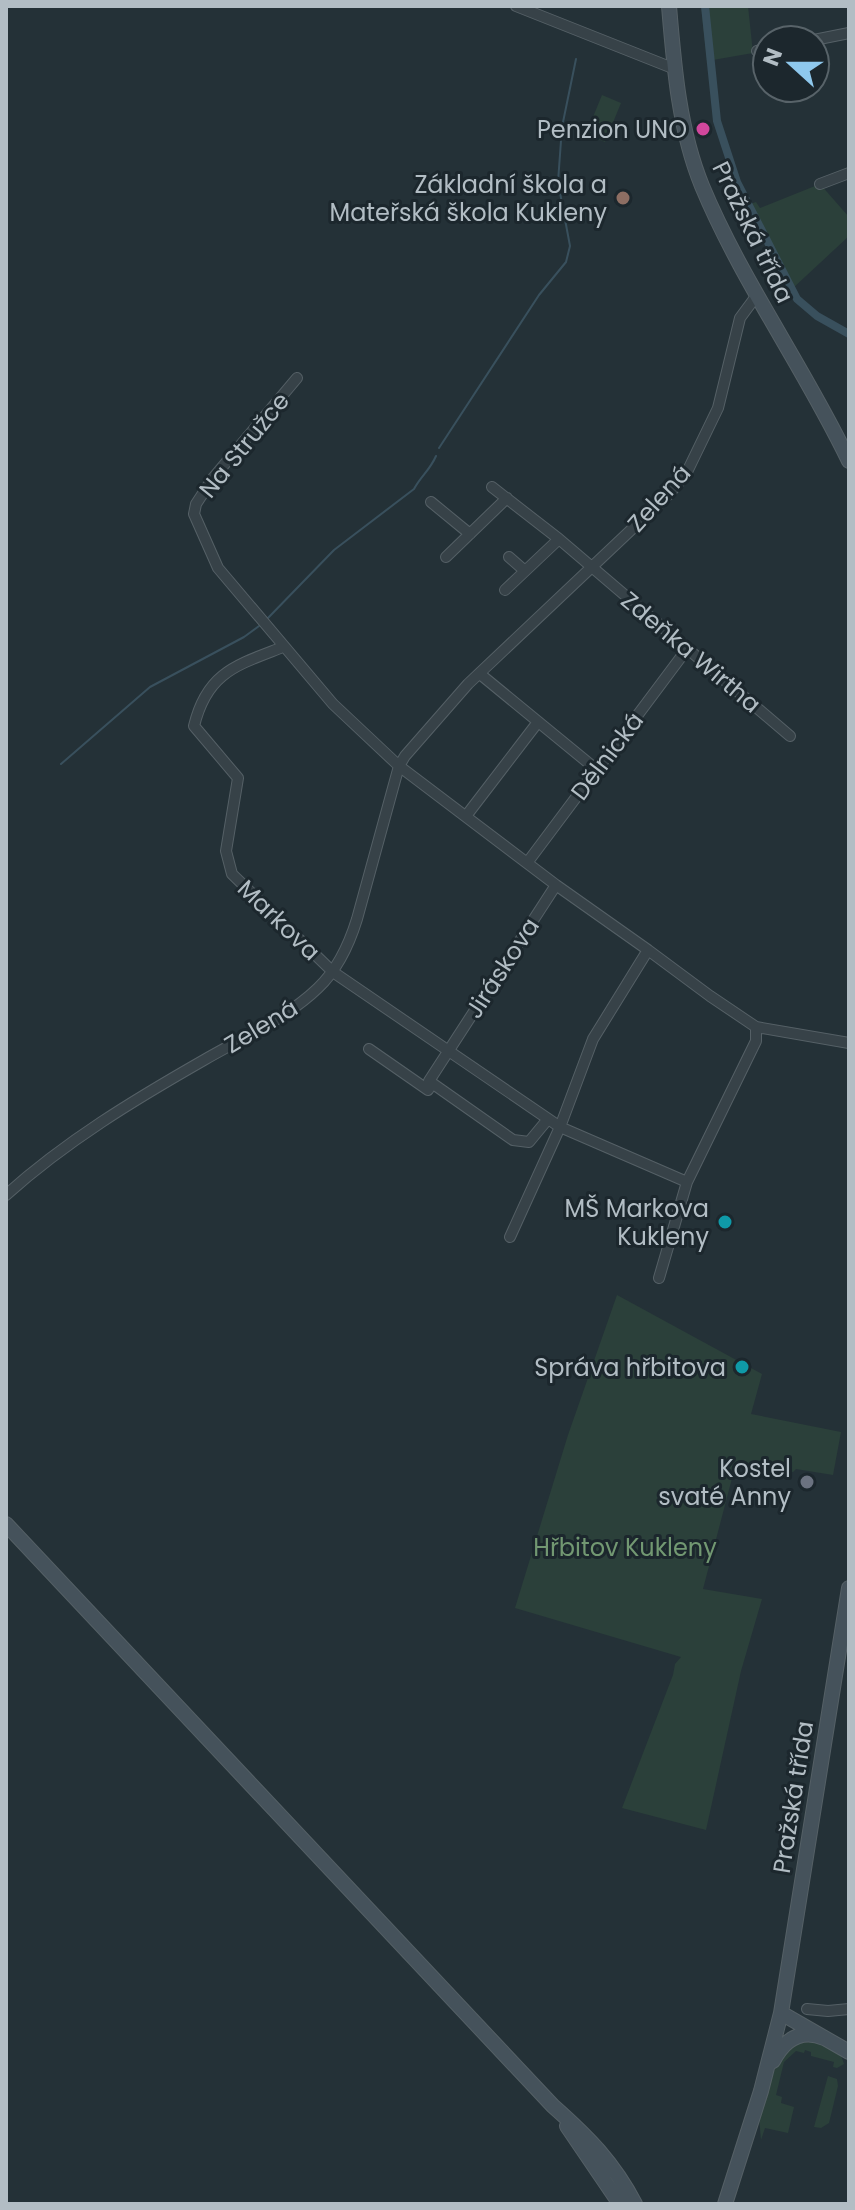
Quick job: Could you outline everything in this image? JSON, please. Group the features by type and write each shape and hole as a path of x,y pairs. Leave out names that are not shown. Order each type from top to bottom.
{"main road":[{"name":"Pražská třída","path":"669,6 675,69 691,155 701,185 757,295 828,418 849,461"},
{"path":"6,1524 553,2106 593,2141 609,2160 635,2204"},
{"name":"Pražská třída","path":"761,2091 781,2013 849,1588"},
{"path":"781,2013 849,2052"},
{"path":"725,2204 761,2091 778,2053 786,2043 806,2034 824,2038"},
{"path":"553,2106 620,2204"}],"street":[{"path":"516,6 675,69"},
{"path":"820,184 849,173"},
{"name":"Zelená","path":"6,1195 46,1159 90,1128 301,1003 333,972 349,943 357,919 399,766 412,747 480,674 668,495 686,474 723,396 742,313 757,295"},
{"name":"Na Stružce","path":"283,647 218,568 194,514 201,494 297,378"},
{"name":"Zdeňka Wirtha","path":"492,487 559,539 790,736"},
{"path":"446,557 507,498"},
{"path":"431,502 470,534"},
{"path":"505,590 559,539"},
{"path":"509,557 525,571"},
{"path":"283,647 333,704 399,766 710,996 756,1027 849,1043"},
{"name":"Markova","path":"283,647 228,669 200,703 194,726 238,778 226,851 232,874 333,972 548,1119 687,1182"},
{"name":"Dělnická","path":"527,863 687,649"},
{"path":"480,674 597,770"},
{"path":"466,816 538,722"},
{"name":"Jiráskova","path":"448,1051 556,885"},
{"path":"510,1237 560,1127 593,1039 645,947"},
{"path":"659,1278 687,1182 756,1041 756,1027"},
{"path":"369,1049 428,1090 432,1084"},
{"path":"448,1051 429,1081 513,1140 529,1142 548,1119"},
{"path":"807,2009 849,2009"}],"green space":[{"path":"701,6 748,6 751,53 707,61"},
{"path":"602,95 621,103 605,142 586,134"},
{"path":"820,184 849,217 849,236 792,289 748,205 756,202 760,208"},
{"name":"Hřbitov Kukleny","path":"617,1295 762,1374 751,1414 841,1432 833,1475 736,1463 703,1589 762,1599 741,1671 706,1830 622,1808 675,1664 681,1657 515,1608 568,1435"},
{"path":"803,2039 823,2044 841,2055 844,2064 833,2067 834,2062 811,2056 811,2052 796,2051 784,2062 776,2095 782,2097 781,2103 794,2107 788,2133 765,2128 761,2140 759,2117 775,2069 781,2056"},
{"path":"828,2076 837,2079 838,2086 829,2123 821,2128 814,2127"}],"waterway":[{"path":"705,6 717,121 737,182 797,299 817,316 849,334"},
{"path":"439,448 539,295 566,262 570,246 558,182 562,127 576,59"},
{"path":"267,619 334,550 414,489 436,456"},
{"path":"61,764 150,687 259,626"}],"place":[{"name":"Penzion UNO","path":"703,129"},
{"name":"Základní škola a Mateřská škola Kukleny","path":"623,198"},
{"name":"MŠ Markova Kukleny","path":"725,1222"},
{"name":"Správa hřbitova","path":"742,1367"},
{"name":"Kostel svaté Anny","path":"807,1482"}]}
